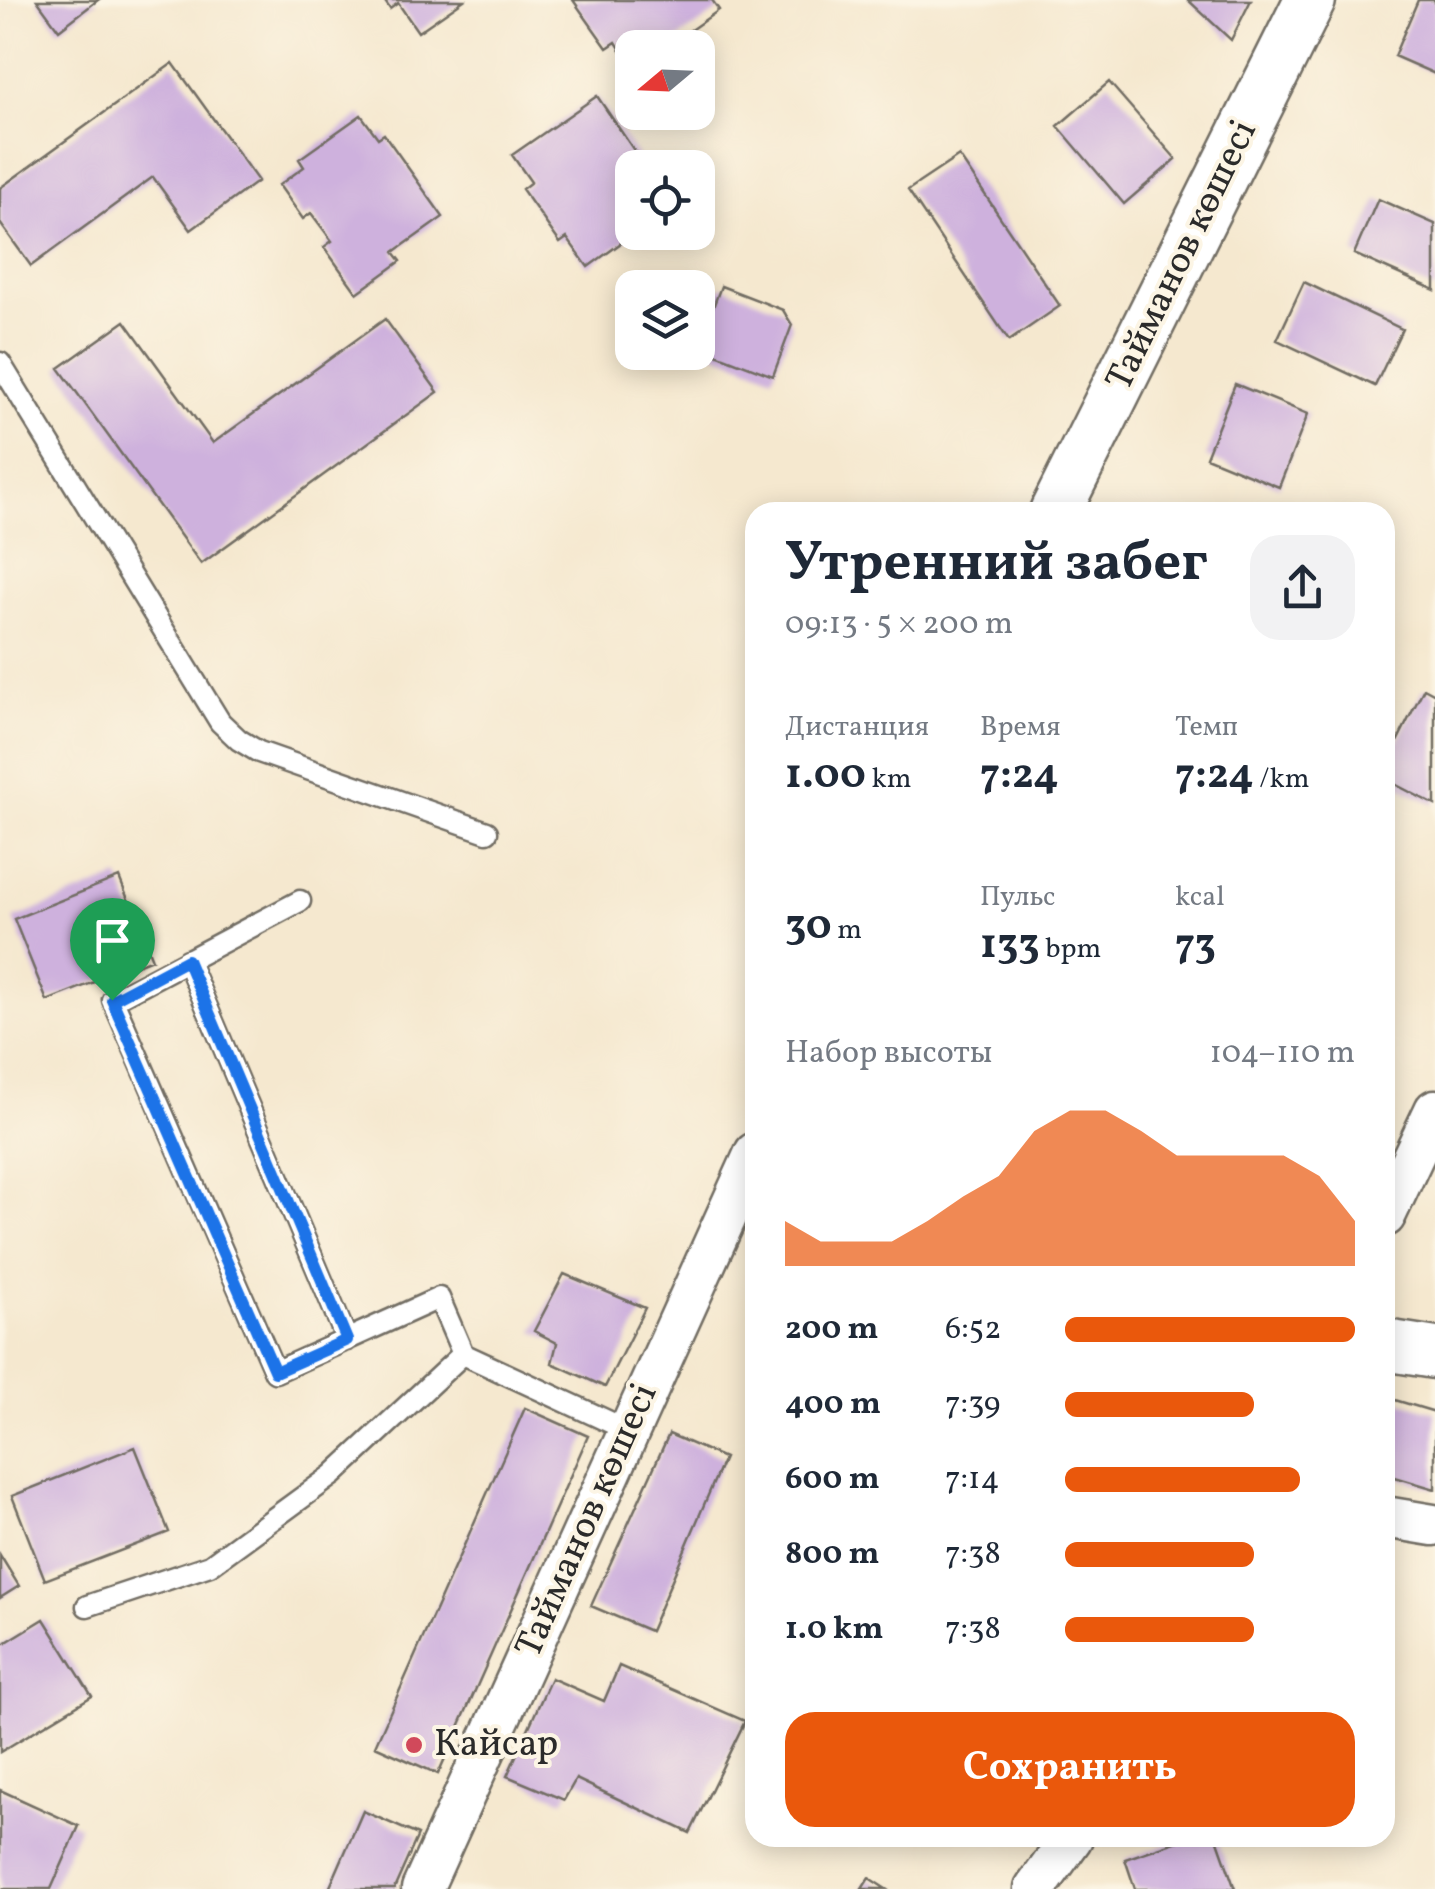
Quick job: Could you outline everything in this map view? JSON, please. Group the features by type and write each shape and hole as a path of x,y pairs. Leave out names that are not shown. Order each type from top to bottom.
{"street":[{"name":"Тайманов көшесі","path":"1060,502 1310,0"},
{"path":"1395,1195 1435,1110"},
{"name":"Тайманов көшесі","path":"422,1889 745,1176"},
{"path":"1395,1346 1435,1352"},
{"path":"1395,1518 1434,1525"},
{"path":"1035,1889 1065,1847"}],"lane":[{"path":"0,363 220,722 238,740 259,752 487,832"},
{"path":"300,901 112,1000 275,1372 440,1298 463,1354 629,1431"},
{"path":"187,960 347,1340"},
{"path":"86,1606 210,1564 333,1475 463,1354"}],"building":[{"path":"37,0 98,0 59,30"},
{"path":"384,0 464,0 418,32 398,3 390,9"},
{"path":"573,0 712,0 719,10 691,30 615,30 615,43 607,48"},
{"path":"1188,0 1251,0 1231,40"},
{"path":"1418,0 1435,0 1435,74 1394,56"},
{"path":"173,63 258,181 191,230 153,177 31,266 0,223 0,188"},
{"path":"1109,82 1176,159 1124,204 1058,126"},
{"path":"597,96 615,122 615,130 620,130 634,150 615,150 615,247 588,267 567,238 560,243 522,189 531,182 512,155"},
{"path":"361,115 378,138 384,134 443,217 394,252 401,261 357,293 324,247 332,241 311,213 303,219 279,185 304,167 299,159"},
{"path":"959,156 1060,306 1009,341 908,190"},
{"path":"1378,199 1435,224 1435,290 1354,254"},
{"path":"1304,282 1402,329 1375,386 1277,340"},
{"path":"721,286 783,310 792,325 773,376 715,354 715,302"},
{"path":"385,319 438,392 201,564 59,368 125,321 213,443"},
{"path":"1235,384 1308,414 1279,487 1206,457"},
{"path":"1424,688 1435,694 1435,805 1395,784 1395,746"},
{"path":"119,877 152,959 47,1001 14,919"},
{"path":"564,1274 645,1308 605,1387 552,1363 557,1343 534,1331"},
{"path":"1395,1400 1435,1412 1435,1489 1395,1477"},
{"path":"525,1408 588,1436 438,1774 375,1746"},
{"path":"669,1434 724,1458 650,1631 591,1606"},
{"path":"135,1447 169,1532 45,1580 12,1496"},
{"path":"0,1555 19,1586 0,1598"},
{"path":"44,1619 92,1696 0,1752 0,1646"},
{"path":"619,1666 745,1721 690,1833 576,1779 564,1800 507,1776 551,1678 604,1701"},
{"path":"0,1790 79,1826 51,1889 0,1889"},
{"path":"363,1811 418,1835 394,1889 329,1889"},
{"path":"1160,1847 1220,1847 1235,1889 1135,1889 1125,1859"},
{"path":"869,1878 886,1889 862,1889"}],"place":[{"name":"Кайсар","path":"414,1745"}],"route":[{"path":"187,960 347,1340 275,1372 112,1000 187,960"}]}
